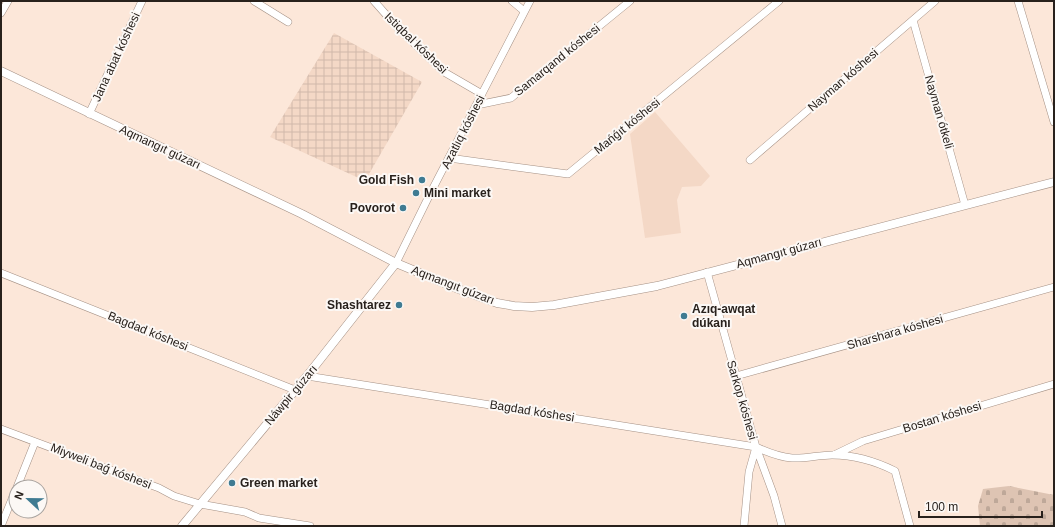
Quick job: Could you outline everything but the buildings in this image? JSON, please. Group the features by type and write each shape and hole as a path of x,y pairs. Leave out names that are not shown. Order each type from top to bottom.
{"street":[{"path":"1,13 8,1"},
{"name":"Jana abat kóshesi","path":"89,114 142,1"},
{"path":"254,1 288,22"},
{"name":"Istiqbal kóshesi","path":"374,1 397,27 444,72 482,94"},
{"path":"512,1 524,11"},
{"name":"Azatlıq kóshesi","path":"396,263 530,1"},
{"name":"Samarqand kóshesi","path":"477,105 511,98 630,1"},
{"name":"Mańǵıt kóshesi","path":"449,158 568,174 779,1"},
{"name":"Nayman kóshesi","path":"750,160 935,1"},
{"path":"1018,1 1054,122"},
{"name":"Nayman ótkeli","path":"913,20 965,205"},
{"name":"Aqmangıt gúzarı","path":"1,71 302,214 396,263 461,290 497,303 514,306 532,307 571,302 657,286 1054,182"},
{"name":"Náwpir gúzarı","path":"182,526 307,376 396,263"},
{"name":"Sarkop kóshesi","path":"707,272 756,447 774,496 782,526"},
{"name":"Bagdad kóshesi","path":"1,273 295,390"},
{"name":"Sharshara kóshesi","path":"736,376 1054,288"},
{"name":"Bagdad kóshesi","path":"307,376 756,447 776,455 791,458 833,455"},
{"name":"Bostan kóshesi","path":"833,455 863,441 1054,384"},
{"name":"Miyweli baǵ kóshesi","path":"1,429 159,488 174,496 200,504 245,512 259,522 310,526"},
{"path":"20,479 35,442"},
{"path":"744,526 749,472 756,447"},
{"path":"833,455 865,459 879,463 895,471 910,526"},
{"path":"1,526 8,508"}],"shaded area":[{"path":"334,33 422,82 365,181 270,137"},
{"path":"655,112 710,176 701,186 682,187 677,200 681,233 645,238 630,134"}],"green space":[{"path":"1009,486 1054,495 1054,526 980,526 978,506 983,489"}],"place":[{"name":"Gold Fish","path":"422,180"},
{"name":"Mini market","path":"416,193"},
{"name":"Povorot","path":"403,208"},
{"name":"Shashtarez","path":"399,305"},
{"name":"Azıq-awqat dúkanı","path":"684,316"},
{"name":"Green market","path":"232,483"}]}
